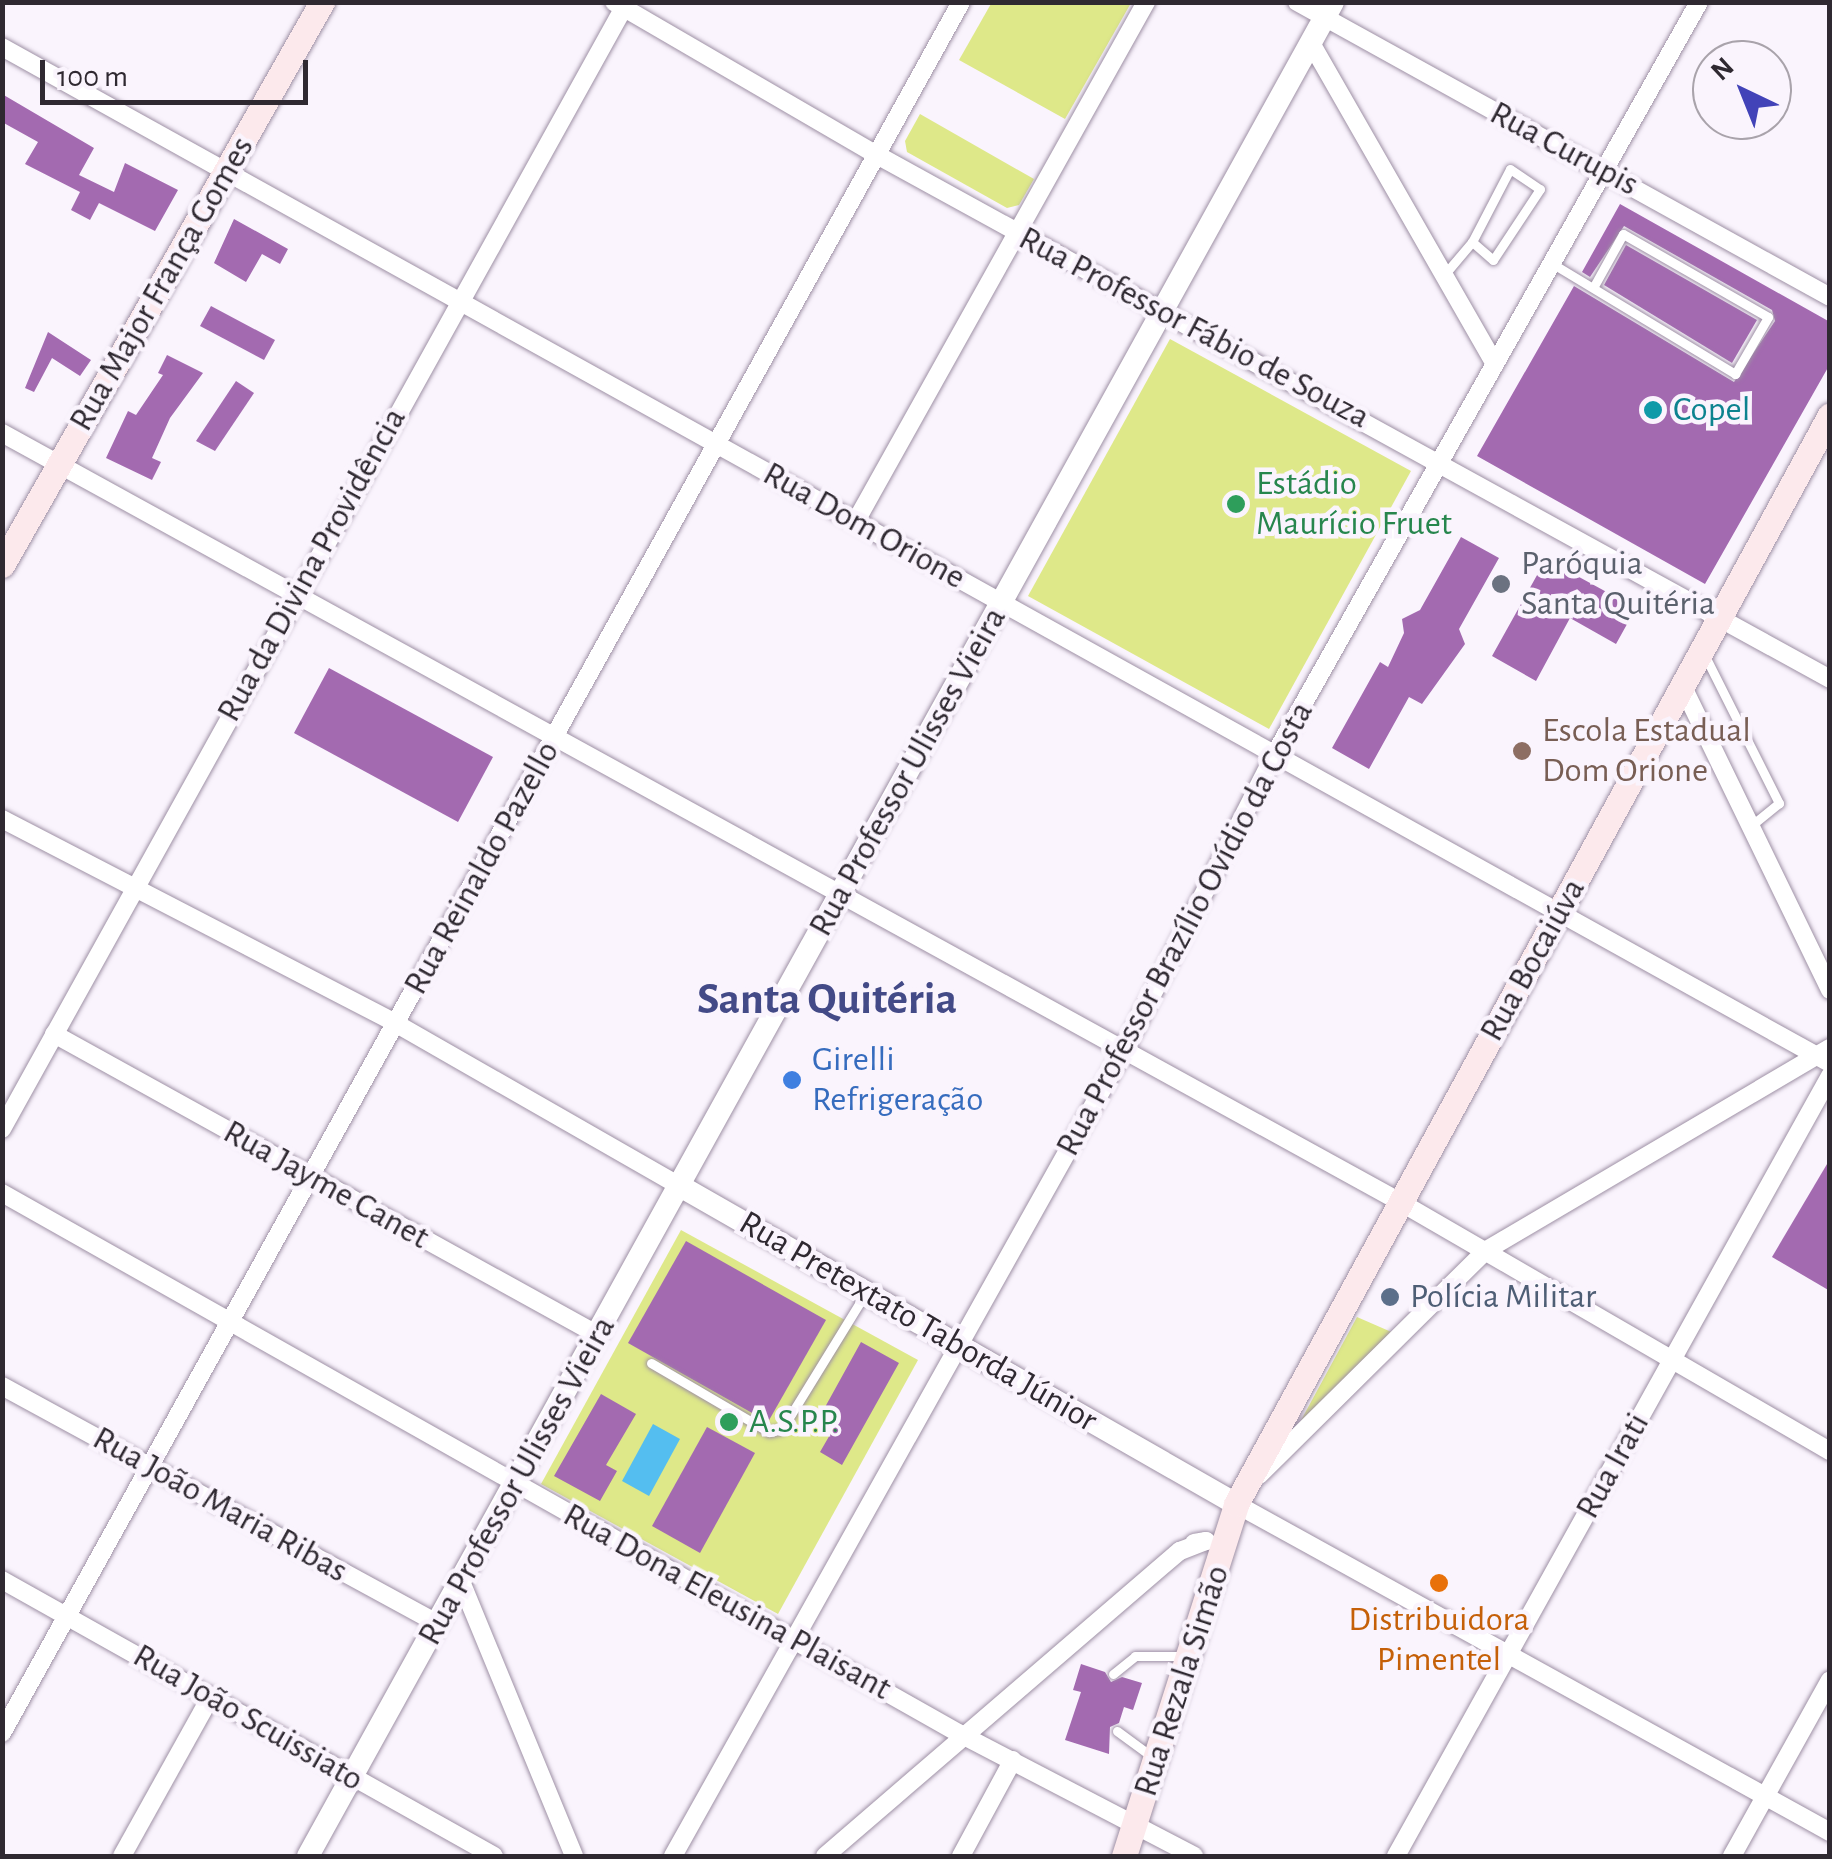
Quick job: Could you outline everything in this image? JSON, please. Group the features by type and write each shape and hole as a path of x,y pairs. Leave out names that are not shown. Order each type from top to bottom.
{"main road":[{"name":"Rua Major França Gomes","path":"2,565 322,2"},
{"name":"Rua Bocaiúva","path":"1240,1497 1830,415"},
{"name":"Rua Rezala Simão","path":"1124,1856 1240,1497"}],"street":[{"name":"Rua Reinaldo Pazello","path":"2,1733 961,2"},
{"path":"856,521 1020,234 1146,2"},
{"name":"Rua Curupis","path":"1296,2 1328,10 1830,297"},
{"name":"Rua Professor Brazílio Ovídio da Costa","path":"672,1856 1124,1052 1275,754 1698,2"},
{"name":"Rua Professor Fábio de Souza","path":"622,4 876,155 1830,679"},
{"name":"Rua da Divina Providência","path":"2,1130 622,4"},
{"name":"Rua Professor Ulisses Vieira","path":"308,1856 462,1584 1328,10"},
{"path":"1310,43 1495,364"},
{"name":"Rua Dom Orione","path":"2,47 1559,912 1825,1055"},
{"path":"2,432 1400,1202 1830,1451"},
{"path":"1682,685 1748,828 1830,990"},
{"name":"Rua Pretextato Taborda Júnior","path":"2,819 396,1023 1830,1832"},
{"name":"Rua Jayme Canet","path":"54,1034 598,1335"},
{"path":"1240,1497 1485,1252 1825,1055"},
{"name":"Rua Irati","path":"1396,1856 1830,1076"},
{"name":"Rua Dona Eleusina Plaisant","path":"2,1193 960,1734 1194,1856"},
{"name":"Rua João Maria Ribas","path":"2,1386 438,1624"},
{"path":"825,1856 960,1734 1194,1543"},
{"name":"Rua João Scuissiato","path":"2,1580 494,1856"},
{"path":"462,1584 574,1856"},
{"path":"1732,1856 1830,1680"},
{"path":"122,1856 211,1696"},
{"path":"960,1856 1013,1760"}],"lane":[{"path":"1444,275 1472,242 1502,173 1510,168 1539,182 1500,258 1493,260 1472,242"},
{"path":"1552,264 1735,374 1768,316 1623,234 1594,286"},
{"path":"1702,649 1780,803 1748,828"},
{"path":"651,1363 769,1432 782,1429 867,1292"},
{"path":"1113,1674 1135,1656 1189,1656"},
{"path":"1117,1732 1156,1760"}],"green space":[{"path":"992,2 1131,3 1065,119 959,60"},
{"path":"920,114 1034,179 1019,205 1007,208 907,152 905,141"},
{"name":"Estádio Maurício Fruet","path":"1170,339 1411,471 1269,729 1028,596"},
{"name":"A.S.P.P.","path":"681,1230 918,1360 778,1614 541,1484"},
{"path":"1357,1317 1396,1334 1299,1424"}],"water":[{"path":"653,1424 680,1439 649,1496 622,1481"}],"building":[{"path":"2,94 94,148 79,175 114,192 125,163 178,190 155,231 99,203 90,220 71,210 80,192 25,164 38,142 2,122"},
{"name":"Copel","path":"1620,204 1830,322 1830,364 1705,584 1477,456 1574,286 1734,382 1775,321 1772,310 1624,226 1590,277 1582,272"},
{"path":"234,219 288,249 280,264 262,254 246,282 214,263"},
{"path":"1626,245 1757,320 1732,363 1604,285"},
{"path":"211,306 275,340 264,360 200,326"},
{"path":"48,332 91,360 80,376 52,358 34,392 25,388"},
{"path":"167,355 203,373 170,418 152,458 161,462 152,480 106,458 128,411 136,415 163,375 158,373"},
{"path":"236,381 254,393 215,451 196,441"},
{"path":"1461,537 1499,558 1459,629 1465,644 1422,704 1409,697 1369,769 1332,748 1380,662 1388,667 1404,633 1402,619 1420,610"},
{"path":"1546,559 1636,608 1616,644 1570,618 1536,681 1492,656"},
{"path":"329,668 493,757 458,822 294,733"},
{"path":"1830,1159 1830,1291 1772,1257"},
{"path":"686,1241 826,1320 768,1422 628,1343"},
{"path":"861,1342 899,1363 842,1465 820,1452 835,1426 819,1418"},
{"path":"601,1394 636,1414 606,1465 617,1471 600,1501 554,1476"},
{"path":"707,1427 755,1453 700,1553 652,1526"},
{"path":"1081,1664 1105,1672 1111,1682 1122,1677 1142,1683 1133,1710 1124,1707 1119,1723 1110,1727 1109,1754 1065,1740 1081,1692 1073,1690"}],"place":[{"name":"Copel","path":"1653,410"},
{"name":"Estádio Maurício Fruet","path":"1236,504"},
{"name":"Paróquia Santa Quitéria","path":"1501,584"},
{"name":"Escola Estadual Dom Orione","path":"1522,751"},
{"name":"Girelli Refrigeração","path":"792,1080"},
{"name":"Polícia Militar","path":"1390,1297"},
{"name":"A.S.P.P.","path":"729,1422"},
{"name":"Distribuidora Pimentel","path":"1439,1583"}],"district":[{"name":"Santa Quitéria","path":"827,1000"}]}
